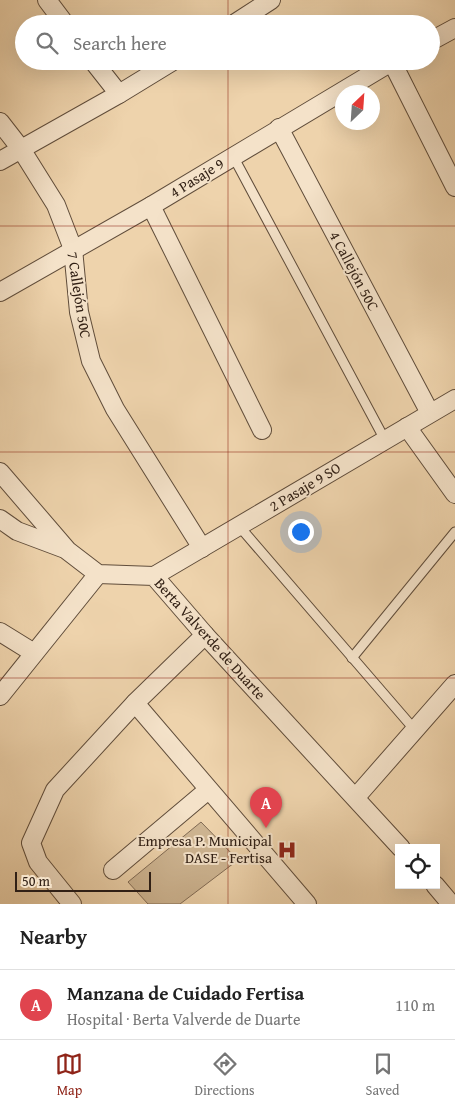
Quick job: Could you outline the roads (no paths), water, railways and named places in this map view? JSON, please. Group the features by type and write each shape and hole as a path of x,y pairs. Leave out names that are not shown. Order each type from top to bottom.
{"street":[{"path":"46,0 58,15"},
{"path":"244,0 266,4"},
{"path":"248,15 266,4"},
{"path":"440,36 455,28"},
{"path":"100,70 119,94"},
{"path":"0,161 158,70"},
{"name":"4 Pasaje 9","path":"0,292 151,206 378,70"},
{"path":"397,70 455,187"},
{"name":"7 Callejón 50C","path":"0,122 21,149 56,205 73,249 79,312 91,361 115,408 202,548"},
{"name":"4 Callejón 50C","path":"279,128 430,413"},
{"path":"151,206 262,430"},
{"name":"2 Pasaje 9 SO","path":"154,576 455,398"},
{"path":"407,427 455,494"},
{"path":"0,472 68,550 98,574 0,696"},
{"path":"0,519 17,531 68,550"},
{"name":"Berta Valverde de Duarte","path":"98,574 154,576 205,635 397,844"},
{"path":"0,632 34,653"},
{"path":"72,904 38,862 31,842 55,790 135,703 205,635"},
{"path":"356,797 455,684"},
{"path":"135,703 307,904"},
{"path":"113,870 208,790"},
{"path":"439,889 452,904"}],"lane":[{"path":"233,156 385,440"},
{"path":"239,526 414,729"},
{"path":"352,658 455,532"}],"place":[{"name":"Manzana de Cuidado Fertisa","path":"266,828"},
{"name":"Empresa P. Municipal DASE - Fertisa","path":"287,850"}]}
